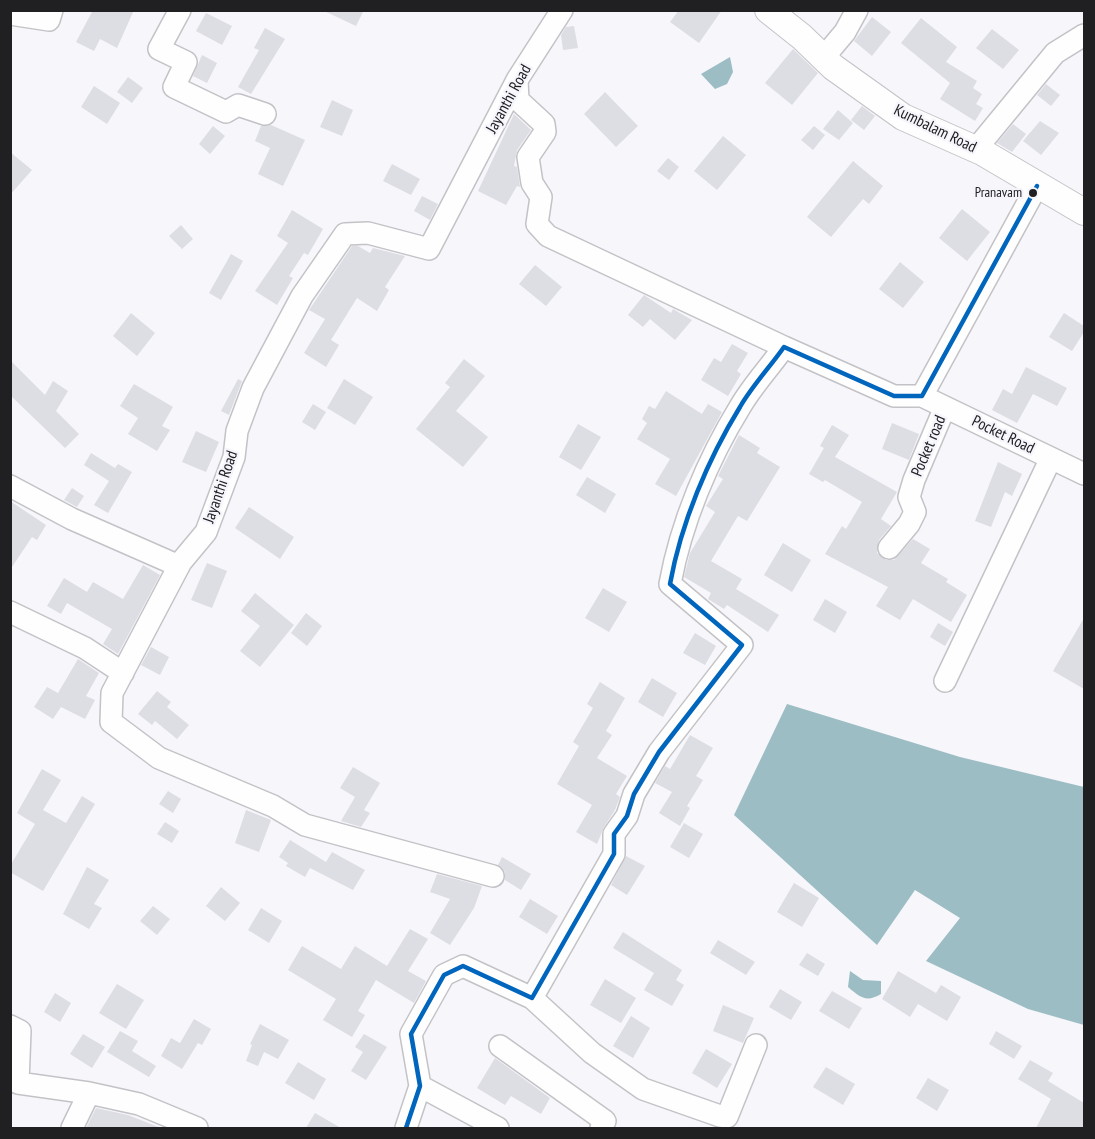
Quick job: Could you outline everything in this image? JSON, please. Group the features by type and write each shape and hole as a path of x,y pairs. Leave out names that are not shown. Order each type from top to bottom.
{"main road":[{"name":"Kumbalam Road","path":"768,10 781,19 833,67 903,117 976,149 1084,212"}],"street":[{"path":"10,14 49,20 52,10"},
{"path":"180,10 159,49 186,62 174,87 226,112 238,105 265,114"},
{"name":"Jayanthi Road","path":"493,876 305,825 273,806 159,758 111,722 112,693 179,566 206,532 234,457 237,431 253,388 302,296 345,234 368,233 429,249 518,80 562,10"},
{"path":"824,57 845,32 856,10"},
{"path":"976,149 1055,53 1084,35"},
{"path":"518,80 518,100 544,124 544,132 528,156 532,183 541,197 537,224 548,236 894,396 922,396 1038,186"},
{"path":"532,998 614,854 614,834 627,816 634,794 649,769 742,645 669,584 674,559 707,469 740,406 784,347"},
{"name":"Pocket Road","path":"922,396 1084,474"},
{"name":"Pocket road","path":"889,548 909,524 915,512 909,496 945,407"},
{"path":"945,681 1051,458"},
{"path":"10,486 72,519 179,566"},
{"path":"10,612 85,648 123,673"},
{"path":"406,1128 420,1086 411,1034 444,975 463,966 532,998 592,1053 643,1089 720,1116 727,1117 756,1045"},
{"path":"10,1026 20,1031 18,1083 89,1093 139,1104 196,1128"},
{"path":"500,1046 605,1121 601,1128"},
{"path":"420,1086 498,1128"},
{"path":"72,1128 89,1093"}],"water":[{"path":"730,57 733,72 727,84 715,89 701,74"},
{"path":"787,704 960,757 1084,787 1084,1025 1028,1009 926,961 960,918 915,890 877,945 734,815"},
{"path":"850,971 863,980 881,981 881,994 876,997 863,998 856,994 848,987"}],"building":[{"path":"93,10 134,10 117,48 100,39 94,51 76,42"},
{"path":"322,10 364,10 356,26"},
{"path":"679,10 722,10 699,43 670,22"},
{"path":"206,13 232,26 222,45 196,31"},
{"path":"872,17 891,32 872,56 854,41"},
{"path":"921,18 957,47 946,62 977,81 973,88 982,94 976,104 983,108 975,121 940,99 950,83 901,43"},
{"path":"574,26 578,48 563,50 561,35 566,27"},
{"path":"265,28 285,39 251,94 238,87 259,50 254,48"},
{"path":"992,29 1019,50 1003,69 976,48"},
{"path":"793,49 818,73 792,105 765,83"},
{"path":"202,55 217,63 207,83 193,76"},
{"path":"128,77 143,88 132,103 117,92"},
{"path":"1046,84 1060,95 1051,106 1037,95"},
{"path":"94,86 120,103 107,124 81,107"},
{"path":"605,92 638,126 616,147 584,114"},
{"path":"332,100 353,110 342,136 320,127"},
{"path":"862,106 875,116 864,130 851,120"},
{"path":"838,110 853,123 839,140 823,129"},
{"path":"514,114 531,130 517,150 514,166 517,167 520,187 517,186 506,205 478,191"},
{"path":"1040,121 1059,133 1041,155 1023,141"},
{"path":"1013,124 1026,134 1012,152 997,143"},
{"path":"271,125 305,140 283,186 258,174 270,148 255,141 261,126"},
{"path":"213,126 225,136 210,154 199,144"},
{"path":"814,126 825,135 813,150 801,140"},
{"path":"723,136 746,155 717,190 694,171"},
{"path":"10,152 32,170 10,195"},
{"path":"668,158 679,167 669,180 657,171"},
{"path":"853,161 883,186 869,204 863,199 831,237 807,217"},
{"path":"392,164 420,179 411,195 383,181"},
{"path":"422,196 438,204 430,220 414,211"},
{"path":"962,209 990,232 967,261 939,238"},
{"path":"292,210 323,229 308,255 304,253 289,276 293,278 277,305 255,291 288,243 277,236"},
{"path":"181,225 193,239 182,249 169,236"},
{"path":"352,246 358,246 370,253 373,248 405,256 385,287 389,290 377,311 357,298 331,340 339,345 326,367 304,353 325,319 309,310"},
{"path":"231,254 243,261 221,300 209,293"},
{"path":"900,262 924,282 903,308 879,289"},
{"path":"535,265 562,287 546,306 519,284"},
{"path":"644,295 671,313 673,309 692,320 675,340 650,319 643,327 628,315"},
{"path":"131,313 155,333 137,356 113,336"},
{"path":"1064,313 1084,326 1084,332 1072,351 1049,337"},
{"path":"732,344 748,353 737,371 741,374 728,396 701,380 714,358 721,362"},
{"path":"464,359 485,376 456,411 488,437 463,467 416,429 450,387 445,383"},
{"path":"10,360 45,395 53,381 68,391 56,411 79,434 65,448 10,395"},
{"path":"1026,367 1067,388 1057,406 1033,394 1017,423 992,410 1003,389 1012,394"},
{"path":"238,379 242,381 229,415 221,411"},
{"path":"344,379 373,397 355,425 327,408"},
{"path":"134,384 173,407 162,426 170,430 157,451 128,434 138,418 120,406"},
{"path":"666,391 702,414 708,404 722,412 676,496 655,484 670,459 637,439 647,423 642,419 649,406 655,409"},
{"path":"313,404 326,412 315,430 302,422"},
{"path":"892,423 919,434 909,460 882,449"},
{"path":"578,424 601,437 581,470 559,457"},
{"path":"832,425 849,435 835,457 897,492 881,519 891,526 879,540 877,553 886,560 894,560 913,539 930,549 921,563 948,579 946,582 967,595 951,622 913,599 900,620 876,606 888,587 825,554 842,526 846,529 862,502 825,480 823,482 809,474 824,448 820,446"},
{"path":"196,431 219,442 206,472 182,462"},
{"path":"739,435 760,448 757,453 780,467 747,521 738,516 711,561 742,579 736,589 779,615 768,632 727,605 724,609 708,599 711,593 684,577 690,553 715,512 706,506 723,479 718,476"},
{"path":"91,453 115,468 118,464 132,472 108,513 94,505 109,481 84,465"},
{"path":"998,462 1022,474 1012,496 1005,492 991,527 975,521"},
{"path":"587,477 616,494 605,513 576,495"},
{"path":"72,488 84,496 77,507 64,500"},
{"path":"10,501 46,525 37,540 32,537 10,570"},
{"path":"249,507 294,537 280,559 235,528"},
{"path":"783,543 811,560 792,592 764,575"},
{"path":"207,563 227,571 212,608 191,600"},
{"path":"143,565 160,575 118,654 103,644 112,629 67,603 61,614 47,606 64,578 87,592 93,582 123,599"},
{"path":"603,588 627,602 609,632 585,618"},
{"path":"255,593 294,625 260,667 240,651 260,626 241,611"},
{"path":"825,599 847,612 835,633 813,620"},
{"path":"306,613 322,626 307,646 291,633"},
{"path":"1084,618 1084,689 1053,671"},
{"path":"938,623 953,632 945,646 930,637"},
{"path":"695,633 716,646 705,665 683,653"},
{"path":"151,647 169,657 160,675 141,665"},
{"path":"78,659 99,673 86,696 95,700 85,719 61,707 53,719 34,707 47,687 58,693"},
{"path":"652,678 677,693 663,717 638,702"},
{"path":"600,682 625,698 606,731 612,735 597,758 627,776 616,794 620,797 597,844 576,832 592,805 557,784 579,746 573,742 593,708 587,704"},
{"path":"157,691 171,702 167,707 189,725 177,739 155,721 152,725 138,714"},
{"path":"690,735 713,748 696,776 703,780 687,806 690,808 680,826 659,813 672,792 655,783 665,766 670,769"},
{"path":"353,767 380,783 364,810 370,813 361,827 341,821 355,797 340,788"},
{"path":"42,769 61,780 43,810 66,823 82,796 95,804 43,891 10,872 10,866 35,824 17,813"},
{"path":"168,791 181,799 173,813 159,804"},
{"path":"246,810 271,820 259,852 235,843"},
{"path":"165,822 179,831 172,843 157,834"},
{"path":"684,823 703,834 689,858 670,847"},
{"path":"290,840 326,862 332,852 365,870 353,890 310,868 305,877 286,866 288,863 279,857"},
{"path":"626,856 645,866 627,895 611,885"},
{"path":"502,857 531,874 521,890 505,880 505,872 498,865"},
{"path":"87,867 109,880 94,904 102,908 89,929 63,914"},
{"path":"437,874 482,886 474,908 450,945 430,933 450,899 430,892"},
{"path":"794,883 819,898 802,927 777,912"},
{"path":"221,887 240,903 225,921 206,906"},
{"path":"530,899 558,916 547,934 519,917"},
{"path":"153,906 170,919 157,935 140,921"},
{"path":"261,908 282,921 269,943 248,930"},
{"path":"410,929 428,939 408,971 426,981 414,1003 376,980 358,1011 365,1015 352,1037 323,1020 336,999 288,970 302,946 341,969 355,946 387,966"},
{"path":"623,932 682,970 676,980 684,985 672,1006 644,990 654,973 613,948"},
{"path":"718,940 755,962 746,975 710,953"},
{"path":"807,953 825,964 818,976 799,965"},
{"path":"898,971 936,993 941,985 961,997 947,1021 918,1004 910,1017 882,999"},
{"path":"605,979 636,998 621,1023 590,1005"},
{"path":"117,984 144,1000 126,1029 99,1013"},
{"path":"780,989 802,1002 791,1020 769,1007"},
{"path":"832,991 862,1008 849,1029 819,1011"},
{"path":"55,993 71,1003 60,1022 44,1012"},
{"path":"723,1005 754,1018 743,1043 713,1031"},
{"path":"631,1016 650,1028 633,1058 613,1046"},
{"path":"194,1019 211,1029 202,1045 198,1043 182,1069 161,1056 171,1038 180,1043"},
{"path":"260,1024 289,1040 278,1059 264,1052 258,1066 246,1061 252,1045 250,1044"},
{"path":"120,1031 138,1041 132,1051 156,1066 149,1077 107,1052"},
{"path":"996,1031 1022,1046 1014,1059 989,1044"},
{"path":"83,1034 105,1047 92,1068 70,1054"},
{"path":"364,1034 387,1047 366,1080 351,1071 363,1052 355,1047"},
{"path":"706,1049 732,1064 717,1088 692,1073"},
{"path":"495,1058 550,1098 541,1114 511,1096 505,1105 477,1088"},
{"path":"1030,1060 1053,1073 1048,1081 1084,1103 1084,1128 1036,1128 1051,1099 1018,1079"},
{"path":"298,1062 326,1079 314,1100 285,1083"},
{"path":"826,1067 855,1084 843,1105 813,1087"},
{"path":"928,1078 949,1090 937,1111 916,1098"},
{"path":"96,1108 128,1115 161,1128 86,1128"},
{"path":"315,1113 341,1128 306,1128"}],"transit line":[{"path":"406,1128 420,1086 411,1034 444,975 463,966 532,998 614,854 614,834 627,816 634,794 659,752 742,645 670,584 681,538 697,492 717,448 745,399 784,347 894,396 922,396 1037,186"}],"place":[{"name":"Pranavam","path":"1033,193"}]}
